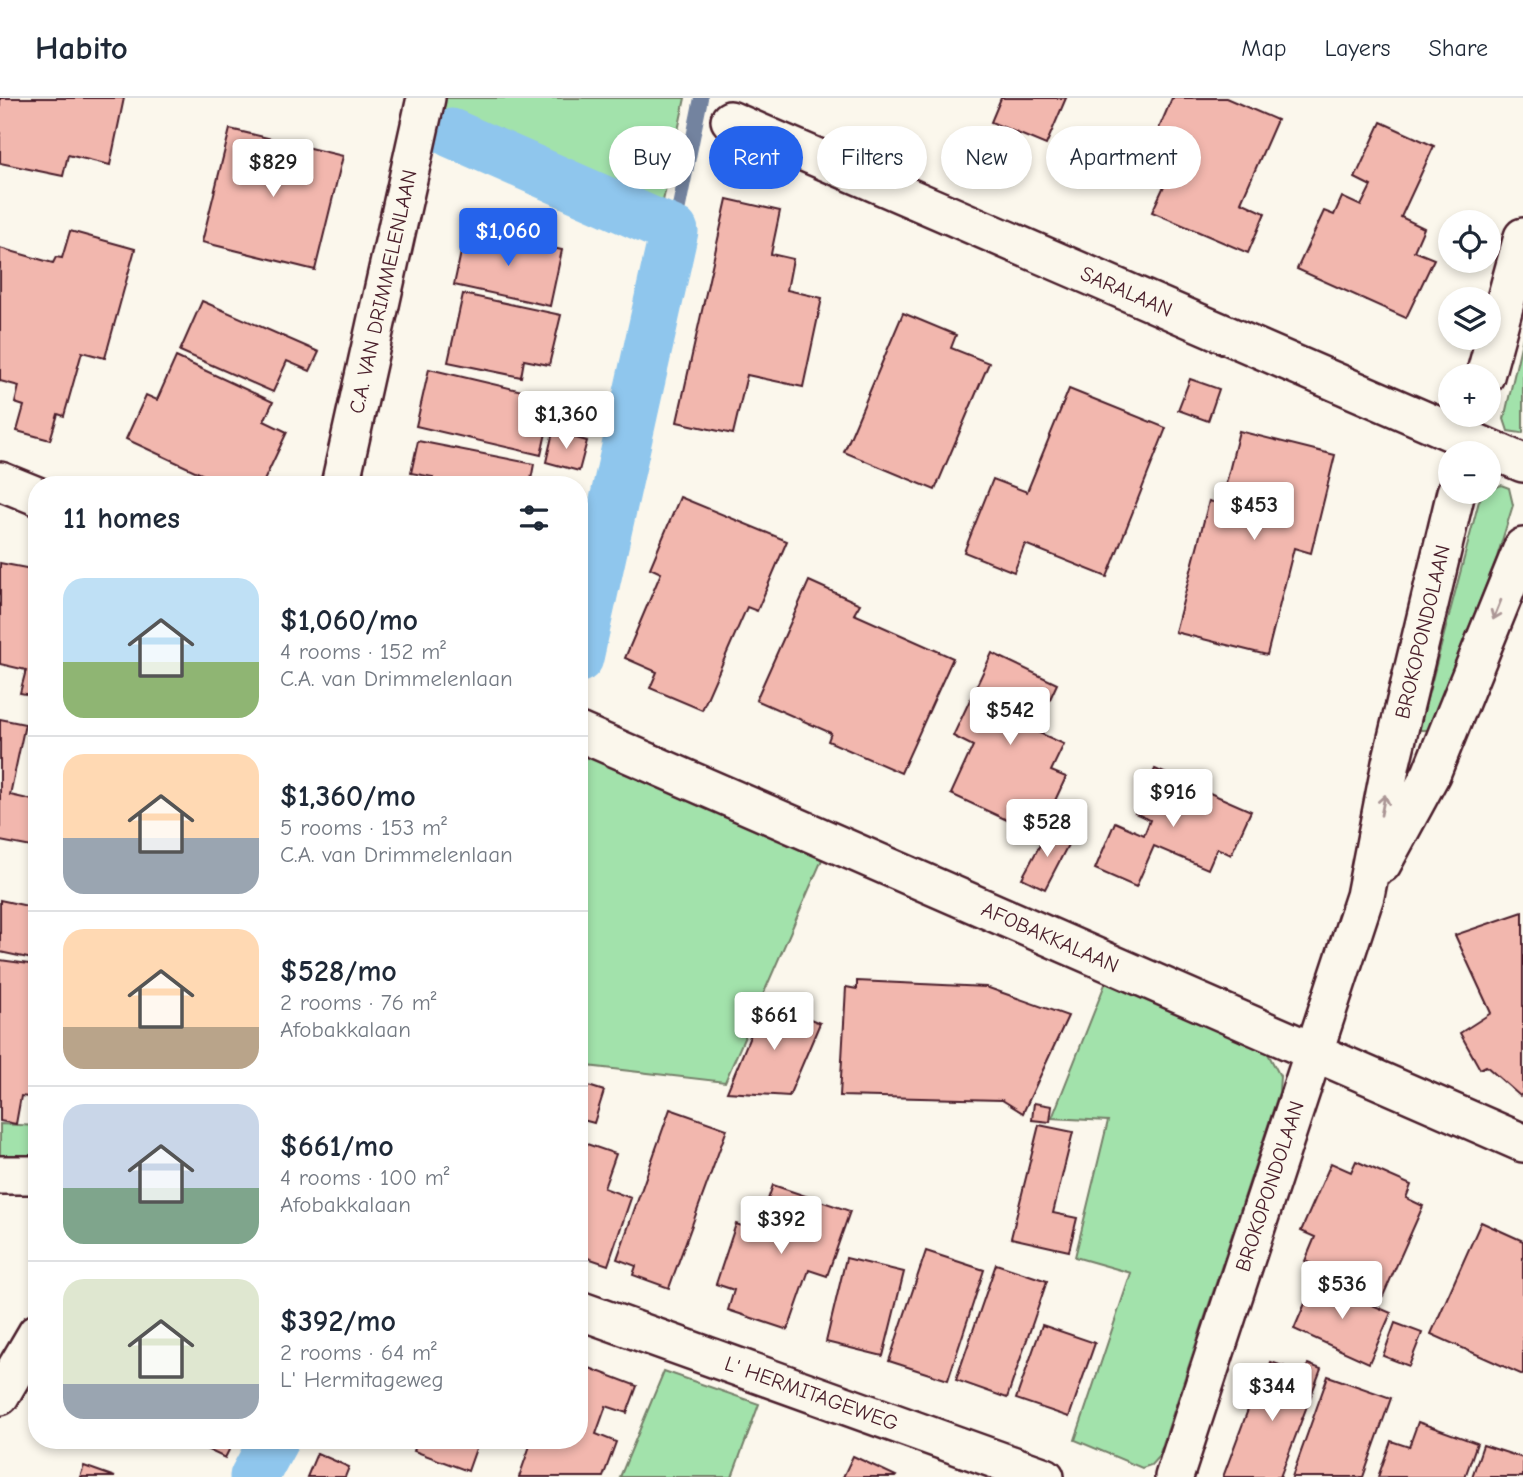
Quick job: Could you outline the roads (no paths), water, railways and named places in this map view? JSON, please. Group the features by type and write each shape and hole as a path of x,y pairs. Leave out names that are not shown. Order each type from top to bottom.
{"street":[{"name":"C.A. VAN DRIMMELENLAAN","path":"342,476 426,98"},
{"name":"SARALAAN","path":"730,120 1469,436 1523,463"},
{"path":"1488,364 1523,237"},
{"path":"0,481 28,492"},
{"name":"BROKOPONDOLAAN","path":"1174,1477 1365,896 1391,763 1452,504"},
{"name":"BROKOPONDOLAAN","path":"1365,896 1431,774 1523,547"},
{"name":"AFOBAKKALAAN","path":"588,736 1523,1143"},
{"path":"0,1175 28,1175"},
{"name":"L' HERMITAGEWEG","path":"588,1313 1045,1477"},
{"path":"0,1396 28,1348"}],"waterway":[{"path":"674,231 701,98"},
{"path":"451,133 674,231 588,618"},
{"path":"254,1477 269,1449"}]}
